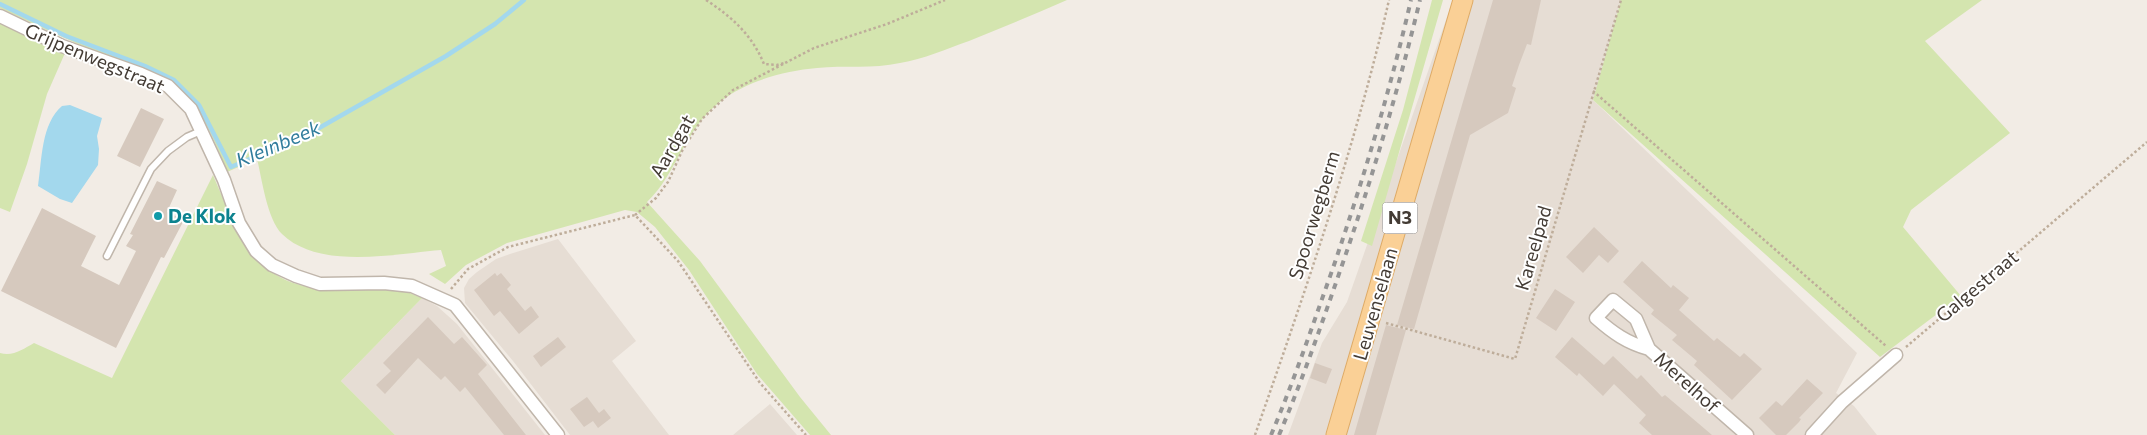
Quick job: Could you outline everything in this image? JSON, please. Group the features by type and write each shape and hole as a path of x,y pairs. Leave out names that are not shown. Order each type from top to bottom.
{"main road":[{"name":"Leuvenselaan","path":"1336,435 1462,0"}],"street":[{"name":"Grijpenwegstraat","path":"0,16 62,46 141,74 168,86 191,109 224,180 240,223 256,252 272,265 320,284 384,283 412,286 455,305 558,435"},
{"name":"Merelhof","path":"1649,349 1747,435"},
{"path":"1812,435 1842,402 1896,355"}],"lane":[{"path":"107,256 151,169 168,151 187,137 201,131"}],"path":[{"path":"706,0 730,16 758,49 764,64 785,63"},
{"name":"Aardgat","path":"442,300 468,269 508,247 635,215 656,198 668,182 682,151 702,119 733,90 814,48 887,24 945,0"},
{"name":"Spoorwegberm","path":"1256,435 1310,278 1372,70 1389,0"},
{"name":"Kareelpad","path":"1371,319 1515,359 1621,0"},
{"path":"1593,91 1896,355"},
{"name":"Galgestraat","path":"1896,355 2147,142"},
{"path":"635,215 678,261 760,384 806,435"}],"shaded area":[{"path":"1453,0 1621,0 1593,100 1857,353 1836,393 1854,406 1877,435 1288,435 1322,343 1347,302"},
{"path":"558,239 636,341 612,361 669,435 570,435 465,303 464,288 469,279 477,272 496,259"},
{"path":"422,298 437,306 457,324 545,435 395,435 341,381"},
{"path":"770,404 797,435 733,435"}],"green space":[{"path":"0,0 1067,0 969,41 918,59 879,66 804,69 779,74 742,88 708,112 689,138 666,178 647,202 700,261 800,397 831,435 810,435 757,374 689,270 655,227 637,212 625,210 507,243 466,265 445,284 429,274 446,266 441,250 358,257 336,256 316,252 298,245 282,234 277,227 269,209 257,159 227,172 206,124 188,97 179,88 157,74 94,51 0,8"},
{"path":"1432,0 1443,0 1372,246 1361,241 1403,110"},
{"path":"1621,0 1982,0 1925,41 2010,133 1911,210 1903,227 1961,296 1880,357 1593,100"},
{"path":"0,22 65,53 47,94 27,164 10,212 0,208"},
{"path":"213,175 232,220 243,239 255,256 269,270 287,280 309,287 336,289 387,287 422,298 341,381 395,435 0,435 0,353 14,353 34,343 112,378"}],"water":[{"path":"70,105 102,118 97,136 99,149 98,165 72,203 60,199 38,186 46,132 50,122 62,106"}],"building":[{"path":"1493,0 1541,0 1531,45 1527,44 1519,65 1512,86 1516,88 1508,113 1470,135 1414,329 1397,325"},
{"path":"141,108 164,119 140,167 117,156"},
{"path":"157,181 177,190 167,212 184,220 164,258 161,257 116,348 1,291 42,208 96,236 81,266 119,285 136,251 126,246 133,235 130,234"},
{"path":"1594,227 1619,251 1608,263 1599,255 1583,273 1566,257"},
{"path":"1642,261 1671,288 1673,285 1689,298 1679,310 1714,341 1717,338 1740,357 1744,353 1762,369 1732,400 1694,365 1697,361 1672,340 1677,335 1651,314 1654,310 1623,282"},
{"path":"495,273 497,276 501,273 511,285 507,289 525,311 531,306 539,317 519,334 500,311 494,316 474,290"},
{"path":"1555,289 1575,302 1556,331 1536,318"},
{"path":"428,317 454,344 462,337 487,365 478,374 526,435 504,435 465,387 460,392 445,376 441,380 418,358 385,394 376,385 391,371 383,363"},
{"path":"1386,325 1406,330 1376,435 1354,435"},
{"path":"558,337 566,347 541,367 533,356"},
{"path":"1572,337 1604,365 1613,356 1637,379 1641,375 1662,397 1665,395 1712,435 1652,435 1639,423 1646,415 1614,384 1603,396 1579,373 1577,376 1555,357"},
{"path":"1315,363 1332,369 1326,384 1310,378"},
{"path":"1807,379 1823,393 1786,435 1776,435 1759,418 1776,401 1782,406"},
{"path":"587,397 599,413 604,409 611,418 598,428 593,421 584,427 570,409"}],"waterway":[{"name":"Kleinbeek","path":"0,4 66,36 145,66 174,80 199,105 231,167 312,132 446,56 495,24 524,0"}],"railway":[{"path":"1271,435 1288,394 1355,202 1385,102 1411,0"},
{"path":"1279,435 1311,353 1362,204 1393,102 1420,0"}],"place":[{"name":"De Klok","path":"158,216"}]}
